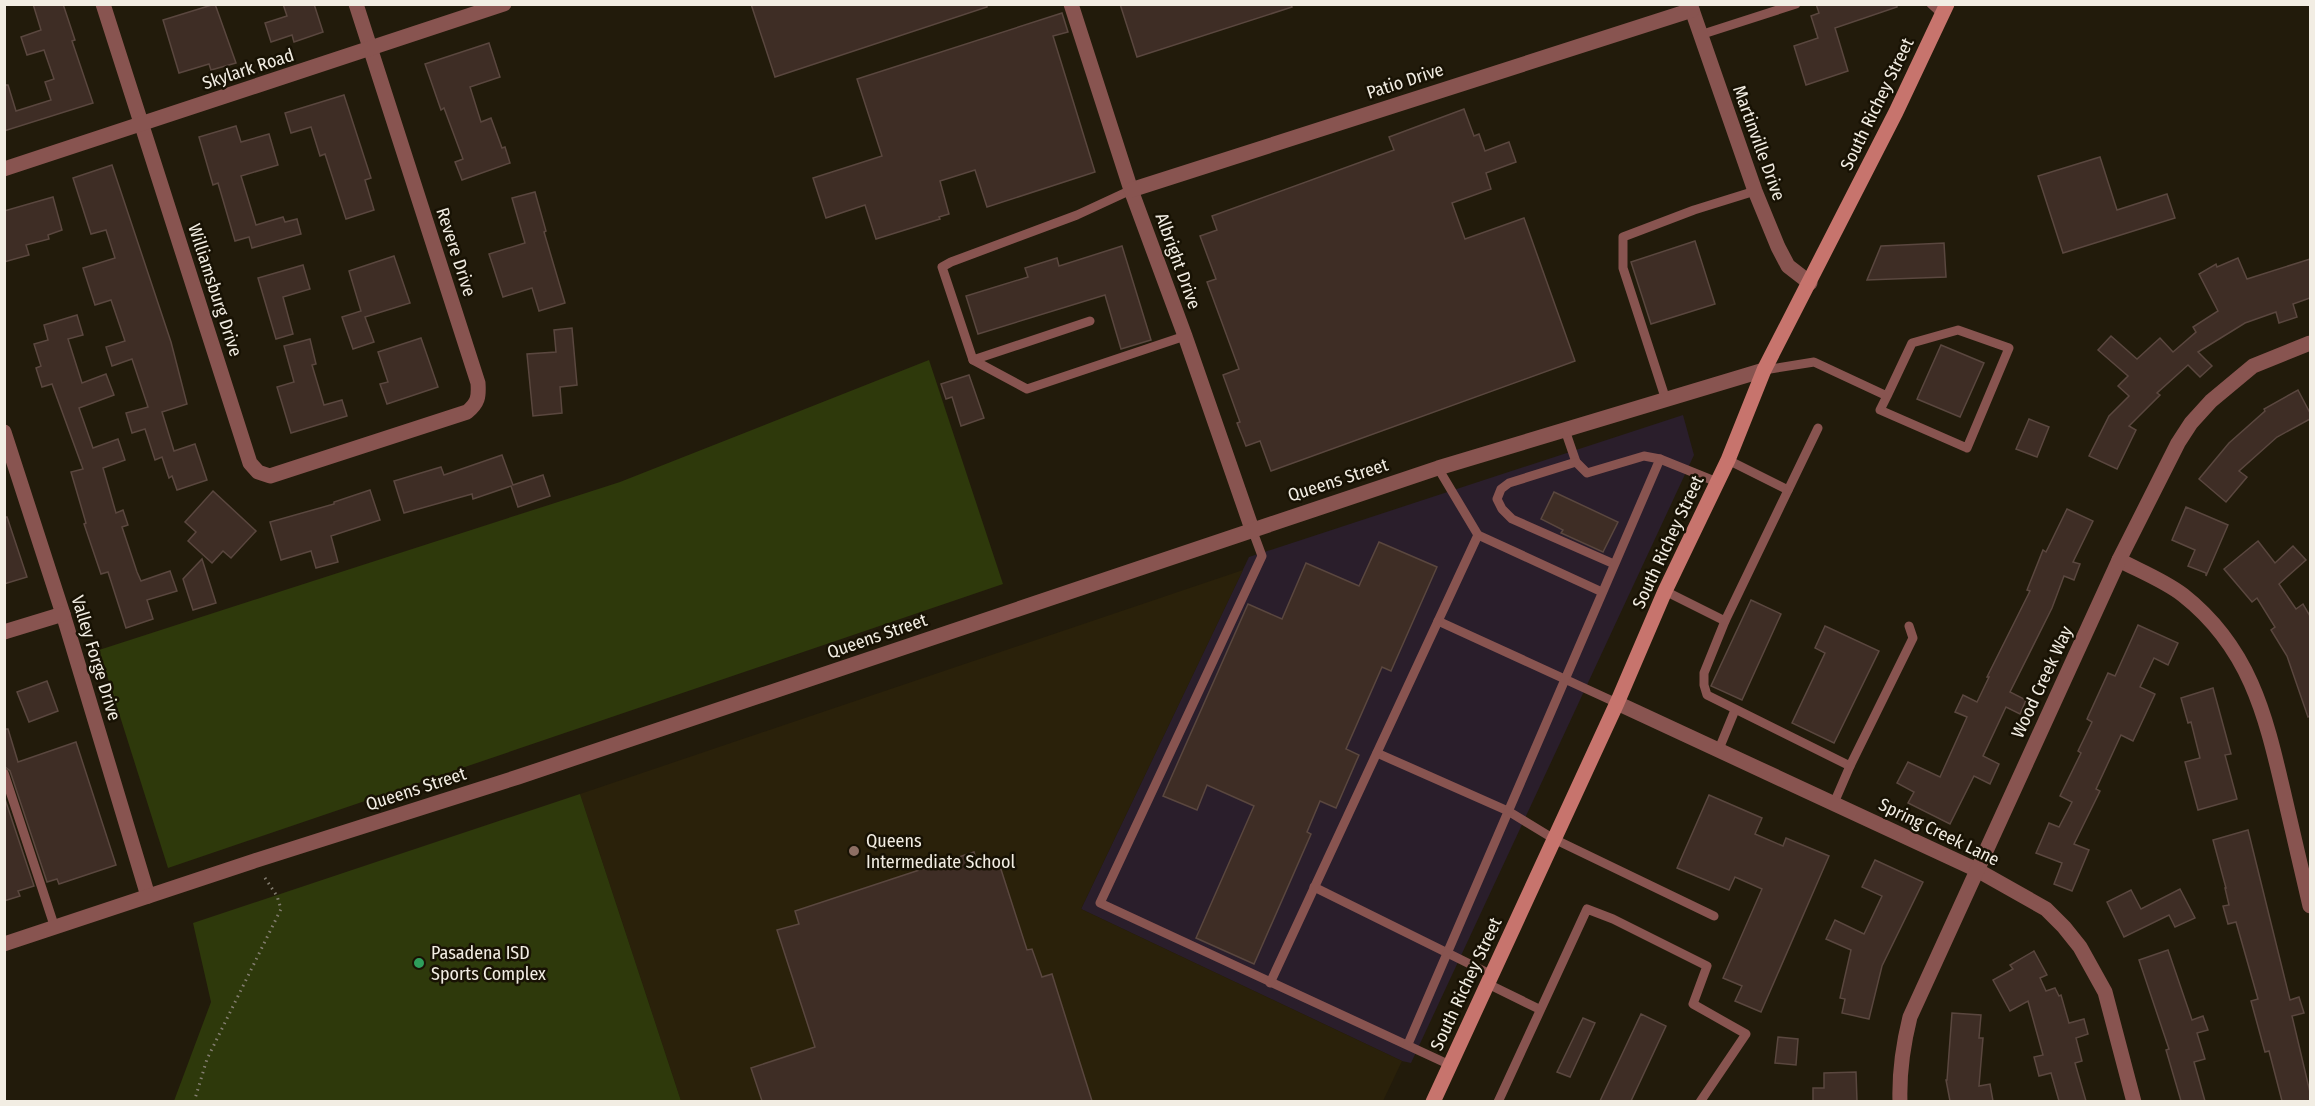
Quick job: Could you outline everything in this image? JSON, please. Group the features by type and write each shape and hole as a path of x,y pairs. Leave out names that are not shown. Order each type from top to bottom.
{"main road":[{"name":"South Richey Street","path":"1436,1101 1450,1065 1617,703 1665,591 1728,460 1764,370 1896,112 1940,8"}],"street":[{"name":"Williamsburg Drive","path":"103,4 250,463 258,472 270,476 372,444"},
{"name":"Revere Drive","path":"356,4 478,383 479,395 477,404 467,412 372,444"},
{"name":"Skylark Road","path":"4,169 504,4"},
{"name":"Albright Drive","path":"1071,4 1131,189 1252,529"},
{"name":"Patio Drive","path":"1131,189 1691,7"},
{"name":"Martinville Drive","path":"1691,7 1755,191 1788,266 1810,283"},
{"name":"Wood Creek Way","path":"1900,1101 1902,1048 1910,1017 2119,560 2178,443 2191,423 2211,401 2253,366 2310,343"},
{"name":"Queens Street","path":"4,944 518,777 1438,468 1764,370"},
{"name":"Valley Forge Drive","path":"4,432 63,614 148,896"},
{"path":"2119,560 2182,594 2206,616 2240,658 2256,692 2268,726 2310,906"},
{"path":"4,632 63,614"},
{"name":"Spring Creek Lane","path":"1617,703 1977,870 2046,909 2080,947 2104,992 2134,1101"}],"lane":[{"path":"1700,34 1796,4"},
{"path":"1131,189 1077,215 942,267 973,360 1027,390 1185,336"},
{"path":"1666,400 1623,268 1623,237 1694,210 1755,191"},
{"path":"973,360 1090,321"},
{"path":"1958,330 2009,348 1967,448 1880,410 1887,396 1912,344 1958,330"},
{"path":"1764,370 1814,362 1887,396"},
{"path":"1818,428 1725,621 1704,673 1704,685 1707,695 1850,766"},
{"path":"1565,430 1576,462 1587,473 1644,456 1660,459 1717,482"},
{"path":"1408,1044 1660,459"},
{"path":"1728,460 1788,490"},
{"path":"1576,462 1509,483 1502,489 1497,499 1502,509 1512,519 1614,564"},
{"path":"1438,468 1478,535 1602,592"},
{"path":"1252,529 1262,556 1100,903 1450,1065"},
{"path":"1270,983 1478,535"},
{"path":"1665,591 1725,621"},
{"path":"1438,621 1617,703"},
{"path":"1834,803 1913,638 1909,626"},
{"path":"1719,749 1735,710"},
{"path":"1377,753 1508,812 1554,839 1714,915"},
{"path":"4,773 55,928"},
{"path":"1314,887 1447,952 1539,1009"},
{"path":"1498,1101 1587,909 1613,919 1707,966 1693,1004 1746,1034 1700,1101"}],"path":[{"path":"194,1101 207,1059 281,909 277,896 254,861"}],"shaded area":[{"path":"1683,415 1694,455 1411,1063 1402,1061 1081,909 1249,557"},
{"name":"Queens Intermediate School","path":"1243,570 1081,909 1402,1061 1383,1101 681,1101 580,794"}],"green space":[{"path":"929,360 1003,584 168,868 99,650 620,482"},
{"name":"Pasadena ISD Sports Complex","path":"580,794 681,1101 174,1101 211,1002 193,923"}],"building":[{"path":"33,4 63,4 75,40 72,41 93,103 4,131 4,85 8,85 16,111 51,100 45,82 54,79 44,50 27,55 21,37 41,30"},
{"path":"215,4 236,63 211,70 209,64 179,73 163,20"},
{"path":"283,4 314,4 323,32 294,42 292,35 271,42 265,23 287,16"},
{"path":"751,4 987,4 987,7 775,77"},
{"path":"1120,4 1291,4 1292,7 1137,57"},
{"path":"1816,4 1897,4 1897,7 1835,28 1848,71 1806,85 1794,46 1818,38 1811,16 1819,13"},
{"path":"1062,13 1068,32 1053,36 1095,172 987,207 975,170 940,181 949,214 939,217 940,219 876,239 865,205 826,218 813,178 882,156 857,79"},
{"path":"489,43 500,77 470,87 481,122 491,118 510,163 462,180 455,162 463,159 444,108 441,110 425,64"},
{"path":"344,95 371,178 365,180 374,210 346,219 325,154 320,156 311,127 291,133 285,113"},
{"path":"1464,109 1474,136 1479,134 1485,151 1509,142 1516,162 1486,173 1491,189 1452,203 1465,239 1524,218 1575,361 1271,471 1260,441 1246,446 1237,423 1240,422 1223,375 1239,369 1207,282 1216,279 1200,236 1217,230 1212,216 1394,150 1389,137"},
{"path":"236,126 241,142 269,134 278,165 241,176 256,225 283,217 285,222 297,219 301,234 252,248 249,237 235,241 218,183 213,185 199,137"},
{"path":"2100,157 2117,210 2167,194 2175,218 2063,253 2038,176"},
{"path":"112,165 171,342 187,404 162,412 174,451 195,444 207,480 177,490 172,476 169,478 162,457 155,460 145,429 132,433 126,413 148,407 132,359 112,366 106,347 125,341 111,300 95,305 83,268 115,258 106,230 91,234 73,178"},
{"path":"535,192 565,303 539,311 532,288 503,297 489,254 525,243 512,198"},
{"path":"53,197 62,230 48,235 49,239 26,245 29,255 4,262 4,211"},
{"path":"1695,241 1715,304 1651,324 1631,262"},
{"path":"1944,243 1946,277 1867,280 1881,246"},
{"path":"1122,246 1151,340 1121,349 1105,295 978,334 966,296 1028,277 1025,268 1057,258 1059,266"},
{"path":"394,256 410,303 365,317 374,342 353,349 342,317 361,311 349,271"},
{"path":"2238,258 2247,279 2310,259 2310,298 2293,304 2297,317 2279,323 2276,312 2245,323 2198,352 2212,366 2200,377 2188,365 2157,393 2160,395 2129,426 2136,430 2117,469 2089,456 2109,416 2129,396 2118,386 2128,376 2098,350 2111,336 2137,359 2160,338 2173,352 2196,332 2193,327 2218,311 2199,274 2216,264 2217,267"},
{"path":"303,265 310,289 283,297 293,334 276,339 258,278"},
{"path":"77,315 83,335 68,339 82,383 106,374 114,395 79,408 93,448 118,439 125,460 103,468 116,513 123,510 128,525 122,527 137,572 141,581 170,571 177,591 147,600 153,619 126,628 108,572 101,574 84,524 86,523 71,472 83,469 52,384 42,387 36,368 41,366 34,344 48,340 44,325"},
{"path":"572,328 577,385 560,387 562,413 533,416 527,354 556,352 554,330"},
{"path":"421,338 438,387 387,404 380,384 388,382 378,352"},
{"path":"310,339 316,364 312,365 324,405 342,400 347,416 291,433 277,387 294,382 284,346"},
{"path":"1941,345 1984,363 1960,417 1917,399"},
{"path":"969,375 984,418 961,426 952,397 946,399 941,384"},
{"path":"2298,390 2310,413 2310,419 2277,437 2239,471 2247,477 2226,502 2199,479 2229,443 2265,411 2264,409"},
{"path":"2029,419 2049,427 2037,457 2016,449"},
{"path":"502,455 513,485 543,475 550,496 518,507 511,486 473,499 472,494 404,513 394,481 441,467 444,475"},
{"path":"370,490 380,520 331,536 338,562 316,568 311,551 281,560 270,522 334,504 334,502"},
{"path":"213,491 256,531 231,558 223,551 212,563 188,541 196,532 185,522"},
{"path":"1554,492 1618,522 1603,552 1561,533 1563,530 1541,519"},
{"path":"2186,507 2228,525 2206,576 2206,573 2188,566 2195,550 2172,540"},
{"path":"2067,509 2093,521 2073,562 2080,564 2074,580 2064,576 2052,608 2010,692 2026,700 2020,714 2006,707 1983,756 1999,764 1990,784 1974,776 1950,824 1908,803 1914,792 1897,783 1908,762 1940,777 1967,717 1955,712 1963,695 1977,702 2030,591 2027,590 2043,550 2046,552"},
{"path":"4,517 7,517 27,577 4,584"},
{"path":"2258,541 2275,563 2293,546 2306,560 2279,584 2296,609 2303,604 2310,616 2310,716 2308,717 2287,656 2271,630 2275,627 2257,598 2252,602 2224,569"},
{"path":"1379,542 1437,567 1391,671 1382,667 1346,749 1359,755 1336,808 1320,801 1307,832 1311,834 1254,964 1196,938 1254,806 1207,785 1197,810 1163,796 1248,604 1282,619 1306,563 1359,586"},
{"path":"202,559 216,603 193,610 183,579"},
{"path":"1751,600 1781,614 1742,700 1711,686"},
{"path":"2138,625 2178,643 2168,665 2154,658 2140,687 2155,694 2133,741 2121,735 2096,789 2100,791 2074,844 2089,850 2072,891 2054,884 2062,863 2036,853 2049,823 2059,827 2072,802 2060,796 2081,753 2078,751 2092,722 2087,719 2108,673 2115,676"},
{"path":"1825,626 1879,651 1834,743 1792,723 1825,653 1815,648"},
{"path":"47,681 58,711 29,722 17,692"},
{"path":"2213,688 2231,754 2225,755 2237,799 2198,810 2185,762 2200,758 2191,722 2188,723 2181,698"},
{"path":"4,729 8,729 18,762 76,742 116,865 59,884 57,879 47,882 10,771 4,766"},
{"path":"1709,795 1762,818 1755,834 1783,846 1786,838 1829,856 1761,1012 1735,1001 1742,986 1723,978 1762,889 1735,877 1729,890 1677,868"},
{"path":"4,796 34,886 18,891 20,896 4,901"},
{"path":"2248,830 2290,1000 2299,997 2304,1013 2292,1016 2310,1092 2310,1101 2282,1101 2269,1051 2265,1052 2251,1001 2258,999 2236,922 2228,924 2223,906 2229,905 2213,840"},
{"path":"974,852 977,863 997,857 1027,950 1032,949 1042,977 1052,974 1092,1101 762,1101 751,1068 815,1047 777,930 799,924 795,911"},
{"path":"1875,860 1923,882 1882,966 1869,1019 1842,1013 1845,999 1840,998 1851,950 1826,939 1835,920 1864,934 1882,896 1862,887"},
{"path":"2180,889 2195,918 2175,927 2169,915 2124,937 2107,902 2131,890 2141,909"},
{"path":"2168,950 2192,1020 2203,1016 2208,1030 2197,1033 2205,1059 2194,1062 2205,1101 2181,1101 2166,1050 2169,1049 2139,960"},
{"path":"2034,951 2047,975 2040,978 2046,991 2055,988 2059,996 2061,995 2069,1023 2084,1019 2088,1034 2076,1038 2082,1061 2075,1063 2086,1101 2059,1101 2051,1073 2039,1076 2034,1057 2043,1055 2028,1001 2010,1011 1993,980 2013,969 2010,965"},
{"path":"1952,1013 1981,1015 1979,1038 1983,1038 1979,1086 1990,1084 1993,1101 1950,1101 1946,1080"},
{"path":"1641,1014 1666,1026 1631,1101 1600,1101"},
{"path":"1583,1018 1595,1023 1570,1077 1557,1072"},
{"path":"1778,1037 1798,1039 1796,1065 1775,1063"},
{"path":"1856,1072 1857,1101 1813,1101 1813,1088 1824,1088 1824,1073"}],"place":[{"name":"Queens Intermediate School","path":"854,851"},
{"name":"Pasadena ISD Sports Complex","path":"419,963"}]}
